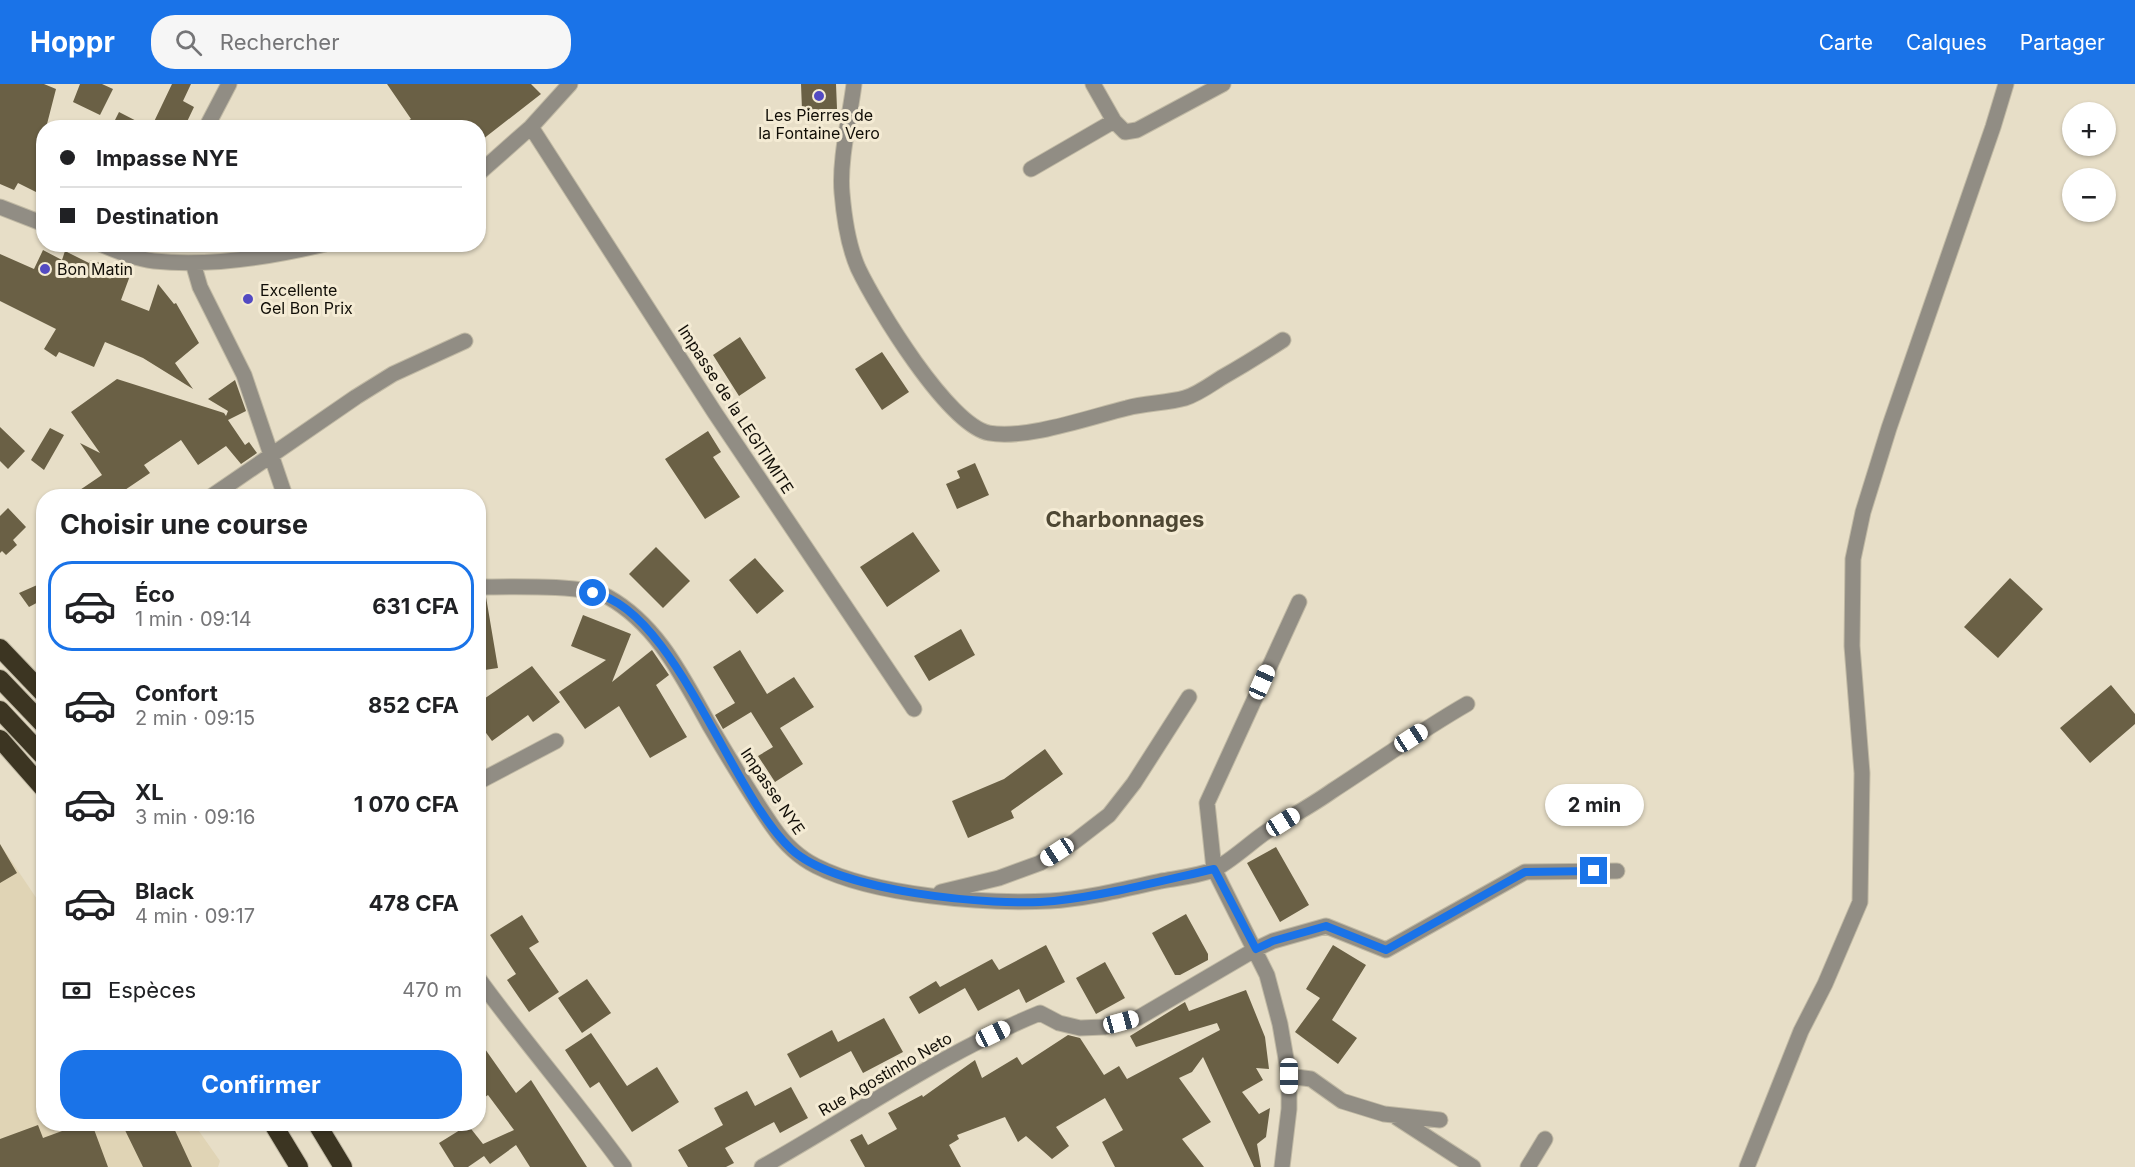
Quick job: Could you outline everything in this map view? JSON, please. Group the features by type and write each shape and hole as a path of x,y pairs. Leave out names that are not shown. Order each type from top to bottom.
{"highway":[{"path":"0,648 36,686"},
{"path":"0,679 36,717"},
{"path":"0,710 36,748"},
{"path":"0,739 36,780"},
{"path":"277,1131 299,1167"},
{"path":"321,1131 343,1167"}],"street":[{"path":"210,120 229,84"},
{"path":"486,167 531,127 570,84"},
{"path":"854,84 842,190 846,226 858,266 879,308 908,353 967,423 988,433 1015,433 1072,423 1127,408 1185,398 1283,340"},
{"path":"1093,84 1114,121 1125,132 1137,130 1223,84"},
{"path":"1747,1167 1801,1031 1825,984 1860,902 1862,773 1852,646 1853,559 1863,512 1889,428 2006,84"},
{"path":"1031,169 1114,121"},
{"name":"Impasse de la LEGITIMITE","path":"531,127 715,413 914,710"},
{"path":"0,207 36,221"},
{"path":"124,252 151,261 193,263 283,252"},
{"path":"151,261 153,252"},
{"path":"193,263 200,287 244,375 283,489"},
{"path":"222,489 393,374 465,341"},
{"name":"Impasse NYE","path":"486,586 555,588 605,595 626,609 653,634 675,663 735,768 774,829 792,849 818,867 886,888 929,895 973,900 1052,901 1146,885 1214,869"},
{"path":"1282,1167 1289,1109 1289,1076 1280,1024 1267,975 1256,949 1214,869 1207,803 1299,602"},
{"path":"929,895 999,878 1040,863 1074,842 1109,815 1134,783 1189,697"},
{"path":"1214,869 1417,734 1467,704"},
{"path":"486,779 556,741"},
{"name":"Rue Agostinho Neto","path":"762,1167 901,1084 1040,1012 1059,1023 1080,1028 1104,1027 1138,1018 1273,941 1326,926 1386,950 1525,872 1617,871"},
{"path":"486,989 624,1167"},
{"path":"1289,1076 1311,1079 1342,1101 1393,1115 1440,1120"},
{"path":"1393,1115 1473,1167"},
{"path":"1528,1167 1545,1139"}],"shaded area":[{"path":"0,844 36,898 36,1131 199,1131 220,1161 218,1167 0,1167"}],"building":[{"path":"0,84 44,84 56,89 48,120 36,120 36,192 18,183 14,190 0,184"},
{"path":"80,84 102,84 113,89 100,115 73,102"},
{"path":"172,84 191,84 183,101 194,107 188,120 155,120"},
{"path":"387,84 531,84 541,94 486,137 486,120 409,120 411,119"},
{"name":"Les Pierres de la Fontaine Vero","path":"801,84 836,84 837,109 802,110"},
{"path":"119,112 134,120 115,120"},
{"path":"42,252 62,260 65,252 67,252 89,263 91,260 131,273 121,300 149,311 158,284 174,304 176,303 199,343 175,363 193,389 143,358 105,342 94,367 59,352 56,357 44,349 56,329 0,301 0,254 34,269"},
{"path":"740,337 766,378 739,396 713,355"},
{"path":"882,352 909,392 882,410 855,369"},
{"path":"117,379 224,413 226,416 228,411 208,399 235,380 246,411 228,420 245,445 249,442 257,453 241,464 226,446 198,465 181,440 144,465 150,473 126,489 81,489 102,475 80,443 100,453 71,412"},
{"path":"0,427 25,451 8,469 0,461"},
{"path":"50,428 64,435 44,470 31,460"},
{"path":"708,431 721,452 713,457 740,497 705,519 665,459"},
{"path":"975,463 989,495 957,509 946,484 960,478 957,471"},
{"path":"8,508 26,527 13,540 17,545 6,555 2,551 0,553 0,516"},
{"path":"913,532 940,571 887,607 860,567"},
{"path":"656,547 690,581 663,608 629,574"},
{"path":"755,558 784,591 757,614 729,580"},
{"path":"2010,578 2043,609 1998,658 1964,627"},
{"path":"36,586 36,603 29,607 19,593"},
{"path":"486,597 498,668 486,670"},
{"path":"583,615 631,634 612,682 652,650 669,675 656,685 687,737 650,758 619,706 585,729 559,692 606,660 571,646"},
{"path":"961,629 975,655 929,681 914,656"},
{"path":"740,650 767,694 794,677 814,707 780,728 803,764 775,782 758,756 773,747 751,712 723,729 715,715 735,703 713,667"},
{"path":"532,666 560,702 533,722 528,715 492,741 486,733 486,698"},
{"path":"2111,685 2135,714 2135,724 2090,763 2060,728"},
{"path":"1045,749 1063,774 1011,811 1014,818 968,838 952,801 1004,779"},
{"path":"0,844 17,873 0,883"},
{"path":"1276,847 1309,905 1280,922 1247,863"},
{"path":"1186,914 1208,954 1208,960 1180,975 1175,975 1152,933"},
{"path":"522,915 539,942 529,948 559,992 529,1012 507,980 516,974 490,935"},
{"path":"1046,945 1065,982 1026,1003 1019,989 978,1011 965,988 919,1014 909,997 936,981 940,987 992,959 999,970"},
{"path":"1333,945 1366,965 1332,1020 1357,1038 1338,1064 1295,1032 1320,998 1306,989"},
{"path":"1105,962 1125,998 1096,1014 1076,978"},
{"path":"587,979 611,1013 582,1033 558,998"},
{"path":"1246,990 1265,1037 1269,1069 1256,1068 1263,1080 1242,1092 1259,1114 1270,1108 1266,1137 1257,1144 1261,1167 1254,1167 1203,1057 1192,1072 1179,1078 1211,1122 1182,1139 1204,1167 1115,1167 1102,1142 1123,1130 1105,1098 1056,1127 1069,1146 1052,1159 1026,1136 1018,1142 1005,1117 957,1135 959,1139 949,1145 961,1167 865,1167 850,1140 862,1134 868,1145 897,1129 888,1113 922,1095 923,1097 975,1060 982,1078 1017,1057 1022,1065 1068,1035 1080,1038 1104,1075 1119,1066 1127,1079 1220,1030 1217,1023 1136,1047 1130,1036 1185,1002 1189,1011"},
{"path":"884,1018 903,1052 863,1073 851,1051 800,1078 787,1054 832,1030 838,1042"},
{"path":"591,1033 627,1086 657,1067 679,1102 632,1132 599,1082 590,1088 565,1050"},
{"path":"486,1050 516,1093 531,1080 587,1167 530,1167 516,1145 490,1164 484,1156 468,1167 454,1167 439,1143 458,1131 473,1131 483,1144 514,1130 488,1095 486,1096"},
{"path":"791,1087 808,1118 780,1133 774,1122 725,1148 734,1163 726,1167 688,1167 678,1150 723,1125 714,1108 747,1091 755,1106"},
{"path":"36,1126 36,1131 40,1131 43,1138 62,1131 95,1131 108,1167 0,1167 0,1139"},
{"path":"125,1131 175,1131 192,1167 143,1167"}],"place":[{"name":"Les Pierres de la Fontaine Vero","path":"819,96"},
{"name":"Bon Matin","path":"45,269"},
{"name":"Excellente Gel Bon Prix","path":"248,299"}],"district":[{"name":"Charbonnages","path":"1125,519"}],"route":[{"path":"593,593 605,595 626,609 653,634 675,663 744,784 774,829 792,849 818,867 852,879 886,888 973,900 1052,901 1146,885 1214,869 1256,949 1273,941 1326,926 1386,950 1525,872 1594,871"}]}
